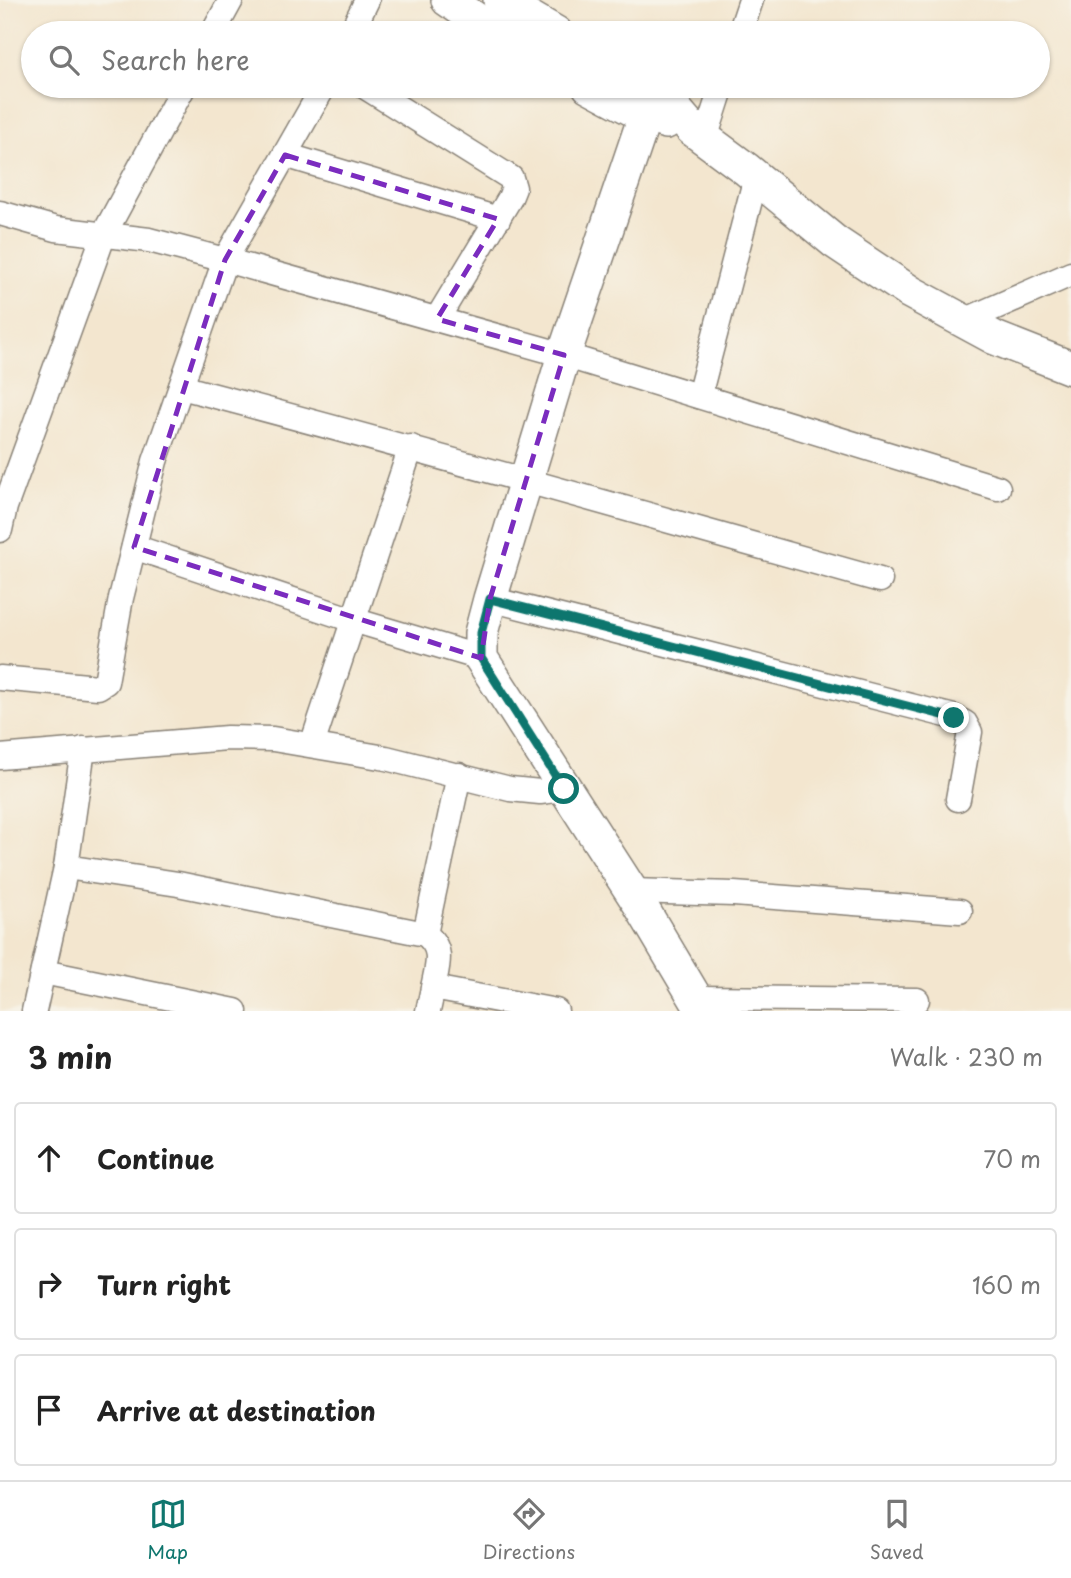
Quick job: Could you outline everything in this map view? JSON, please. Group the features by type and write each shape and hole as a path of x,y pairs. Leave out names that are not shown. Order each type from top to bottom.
{"main road":[{"path":"449,0 479,21"},
{"path":"500,0 536,21"},
{"path":"666,98 698,134 756,177 835,242 910,292 995,338 1071,368"},
{"path":"645,101 490,599 481,633 481,658 631,891 700,1004"}],"street":[{"path":"220,21 231,0"},
{"path":"357,21 367,0"},
{"path":"744,21 751,0"},
{"path":"2,515 104,234 178,98"},
{"path":"0,678 98,687 106,682 121,598 155,461 225,260 317,98"},
{"path":"382,98 511,178 514,188 437,319"},
{"path":"698,134 716,98"},
{"path":"285,155 498,219"},
{"path":"699,396 756,177"},
{"path":"0,213 56,229 149,240 225,260 564,355 998,488"},
{"path":"964,321 1071,274"},
{"path":"181,387 411,447 880,580"},
{"path":"312,746 411,447"},
{"path":"134,547 353,620 481,658"},
{"path":"490,599 954,718 965,723 970,733 958,799"},
{"path":"0,757 227,738 273,739 386,758 510,789 540,792 564,789"},
{"path":"34,1011 66,867 83,749"},
{"path":"425,934 459,775"},
{"path":"66,867 178,884 425,934 434,941 438,955 430,1000 556,1011"},
{"path":"631,891 734,894 960,911"},
{"path":"43,972 235,1011"},
{"path":"700,1004 917,1000"}],"highlighted area":[{"path":"285,155 498,219 437,319 564,355 490,599 481,658 134,547 225,260"}],"route":[{"path":"564,789 481,658 481,633 490,599 954,718"}]}
